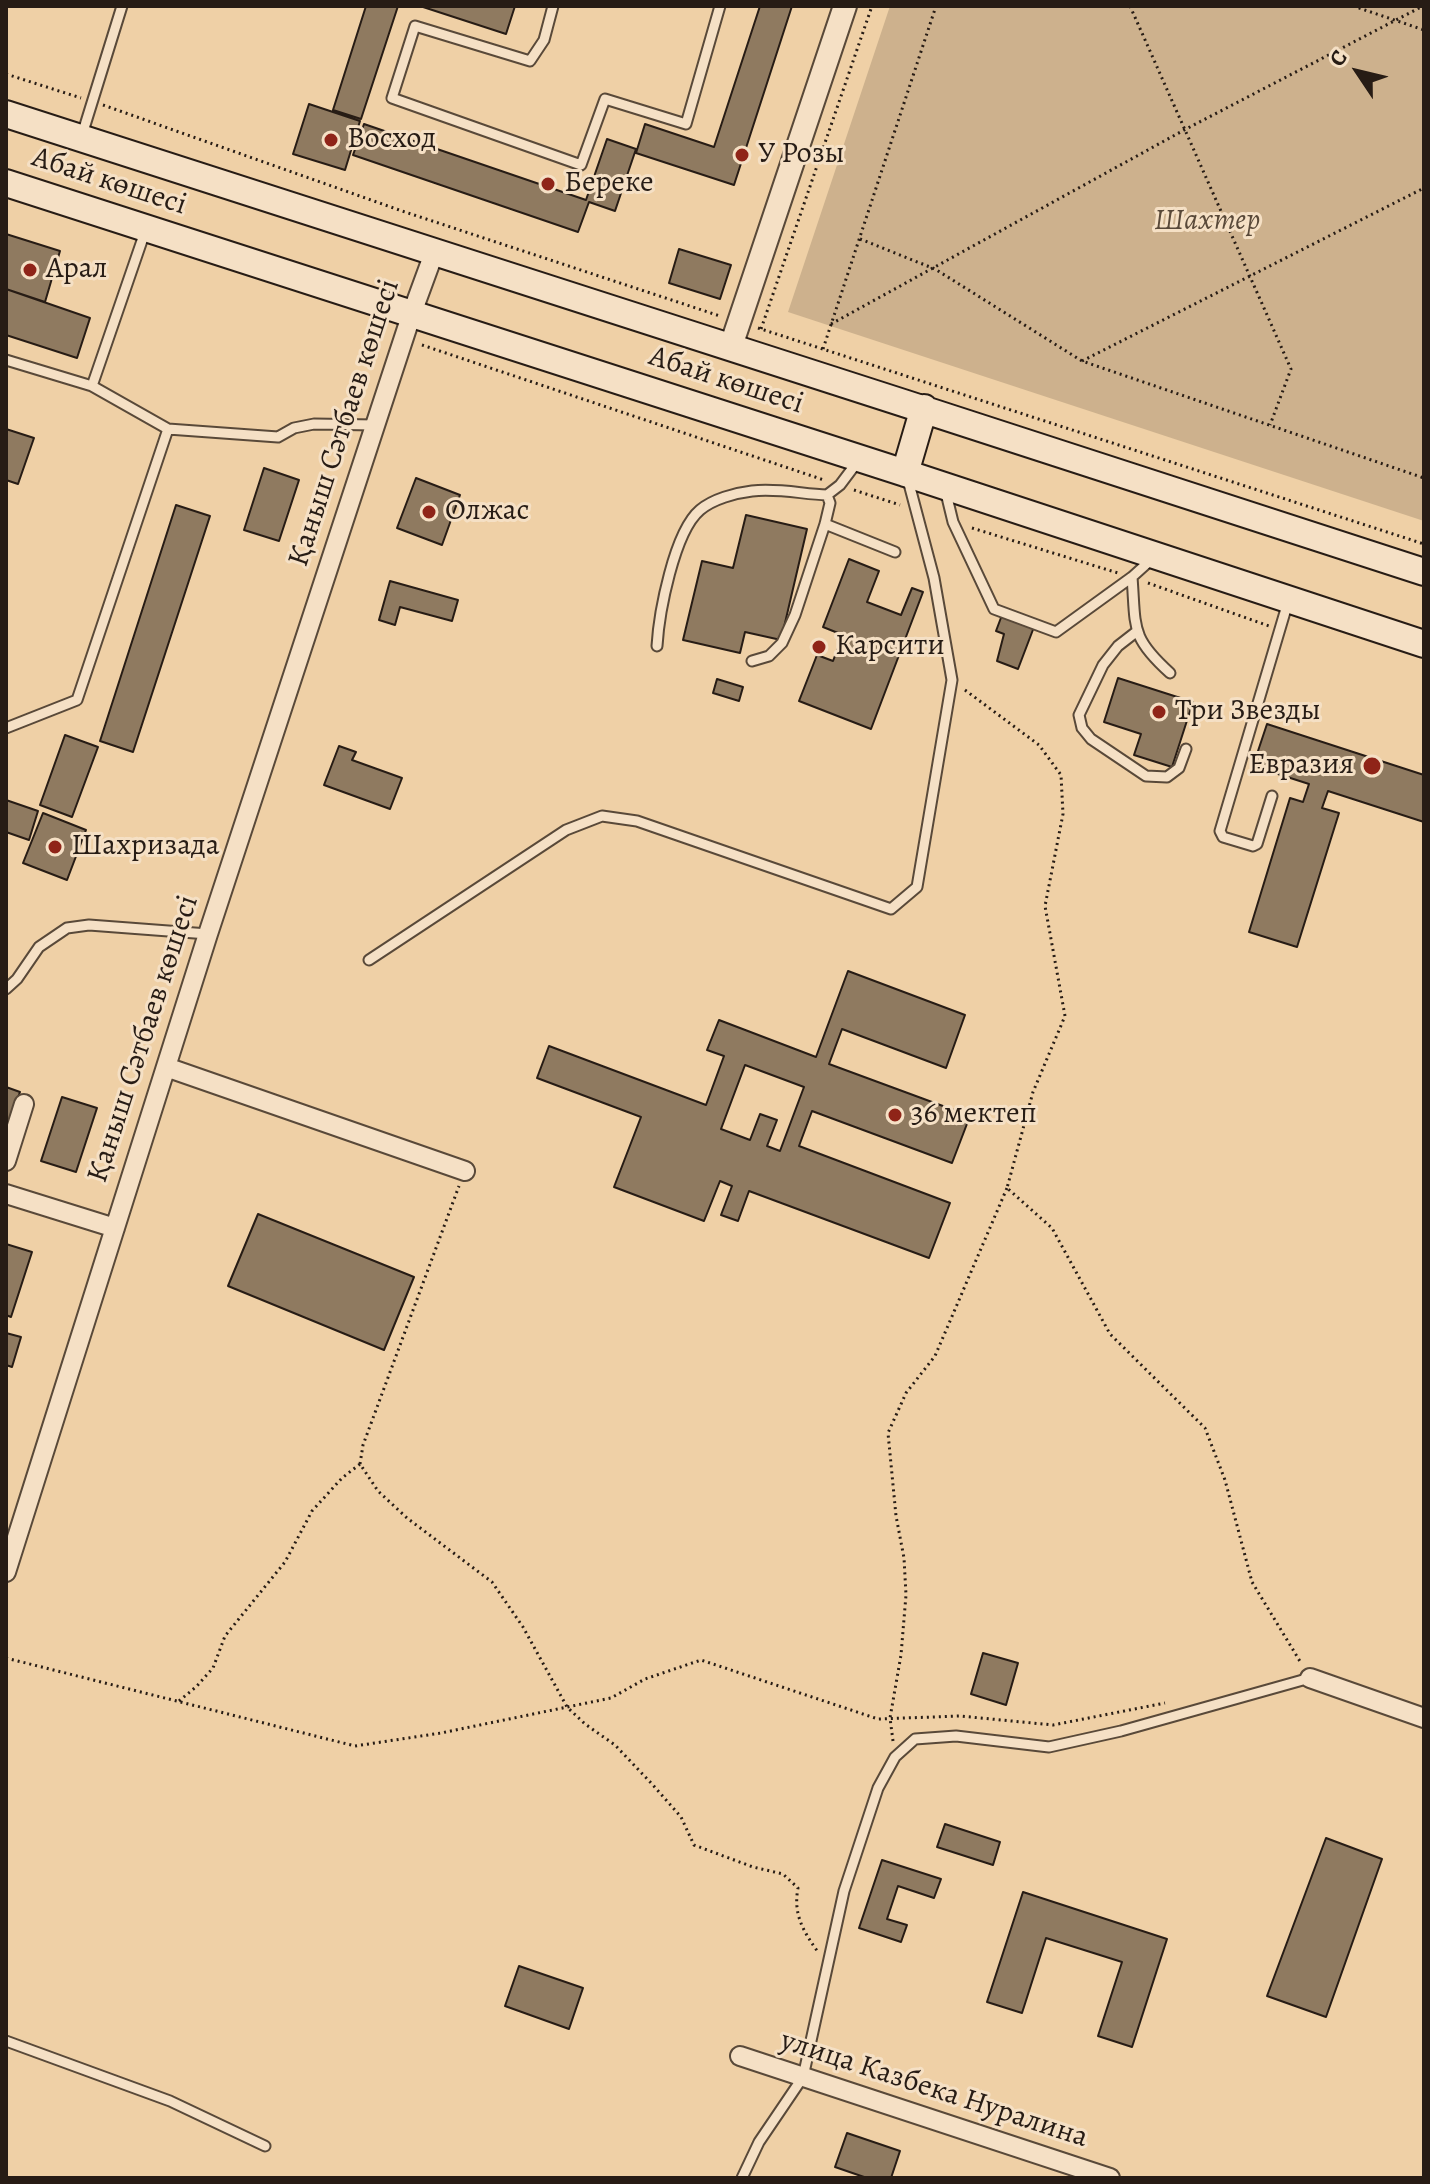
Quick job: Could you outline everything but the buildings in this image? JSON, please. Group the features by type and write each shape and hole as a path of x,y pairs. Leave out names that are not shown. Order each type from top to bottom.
{"main road":[{"name":"Абай көшесі","path":"6,114 434,253 735,334 924,408 1424,572"},
{"name":"Абай көшесі","path":"6,183 860,458 1424,644"},
{"path":"905,473 924,408"}],"street":[{"path":"735,334 845,6"},
{"name":"Қаныш Сәтбаев көшесі","path":"6,1572 208,934 434,253"},
{"path":"166,1067 465,1171"},
{"path":"6,1161 24,1104"},
{"path":"6,1194 115,1228"},
{"path":"1310,1678 1424,1718"},
{"name":"улица Казбека Нуралина","path":"740,2056 1110,2178"}],"lane":[{"path":"81,139 122,6"},
{"path":"553,6 544,40 530,61 415,26 392,98 581,165 605,99 686,124 720,6"},
{"path":"92,386 146,228"},
{"path":"6,360 92,386 168,429 278,437 294,428 314,424 375,425"},
{"path":"6,728 77,700 168,429"},
{"path":"657,646 658,628 674,560 687,529 699,511 723,498 749,491 777,490 827,495 840,485 860,458"},
{"path":"369,960 566,830 602,816 637,821 891,909 917,887 952,680 934,578 918,510 905,473"},
{"path":"944,486 953,522 994,609 1056,632 1132,577 1156,555"},
{"path":"752,661 769,656 782,643 795,615 825,524 830,503 827,495"},
{"path":"825,524 895,552"},
{"path":"1132,577 1136,632 1142,645 1170,673"},
{"path":"1272,796 1257,844 1253,846 1223,837 1220,831 1289,599"},
{"path":"1136,632 1118,646 1103,665 1079,715 1082,728 1091,739 1146,776 1167,777 1179,768 1186,749"},
{"path":"6,989 17,979 39,947 67,928 89,925 208,934"},
{"path":"742,2178 759,2142 803,2077 844,1891 878,1788 895,1757 915,1739 956,1736 1049,1747 1121,1731 1310,1678"},
{"path":"6,2041 170,2101 265,2146"}],"path":[{"path":"761,329 872,6"},
{"path":"823,349 936,6"},
{"path":"1130,6 1291,369 1270,425"},
{"path":"1353,6 1424,30"},
{"path":"831,324 1186,129 1423,6"},
{"path":"6,74 92,101 402,211 735,334 761,329 1424,544"},
{"path":"1082,361 1424,188"},
{"path":"860,239 935,269 1082,361 1424,478"},
{"path":"895,1757 890,1718 901,1655 906,1595 888,1433 906,1393 935,1356 1007,1188 1033,1092 1065,1016 1045,906 1063,814 1061,775 1039,745 952,680"},
{"path":"465,1171 363,1445 360,1464 378,1491 407,1518 492,1582 523,1627 567,1707 615,1745 652,1784 681,1817 694,1845 753,1867 783,1874 798,1888 795,1906 807,1937 828,1964"},
{"path":"1007,1188 1052,1228 1110,1334 1205,1428 1225,1480 1252,1582 1310,1678"},
{"path":"179,1701 213,1668 225,1636 285,1562 312,1511 342,1478 360,1464"},
{"path":"6,1658 355,1746 441,1733 611,1698 645,1679 701,1660 878,1719 960,1716 1053,1725 1174,1701"}],"green space":[{"name":"Шахтер","path":"890,6 1424,6 1424,521 788,312"}],"place":[{"name":"Восход","path":"331,140"},
{"name":"У Розы","path":"742,155"},
{"name":"Береке","path":"548,184"},
{"name":"Арал","path":"30,270"},
{"name":"Олжас","path":"429,512"},
{"name":"Карсити","path":"819,647"},
{"name":"Три Звезды","path":"1159,712"},
{"name":"Евразия","path":"1372,766"},
{"name":"Шахризада","path":"55,847"},
{"name":"36 мектеп","path":"895,1115"}]}
